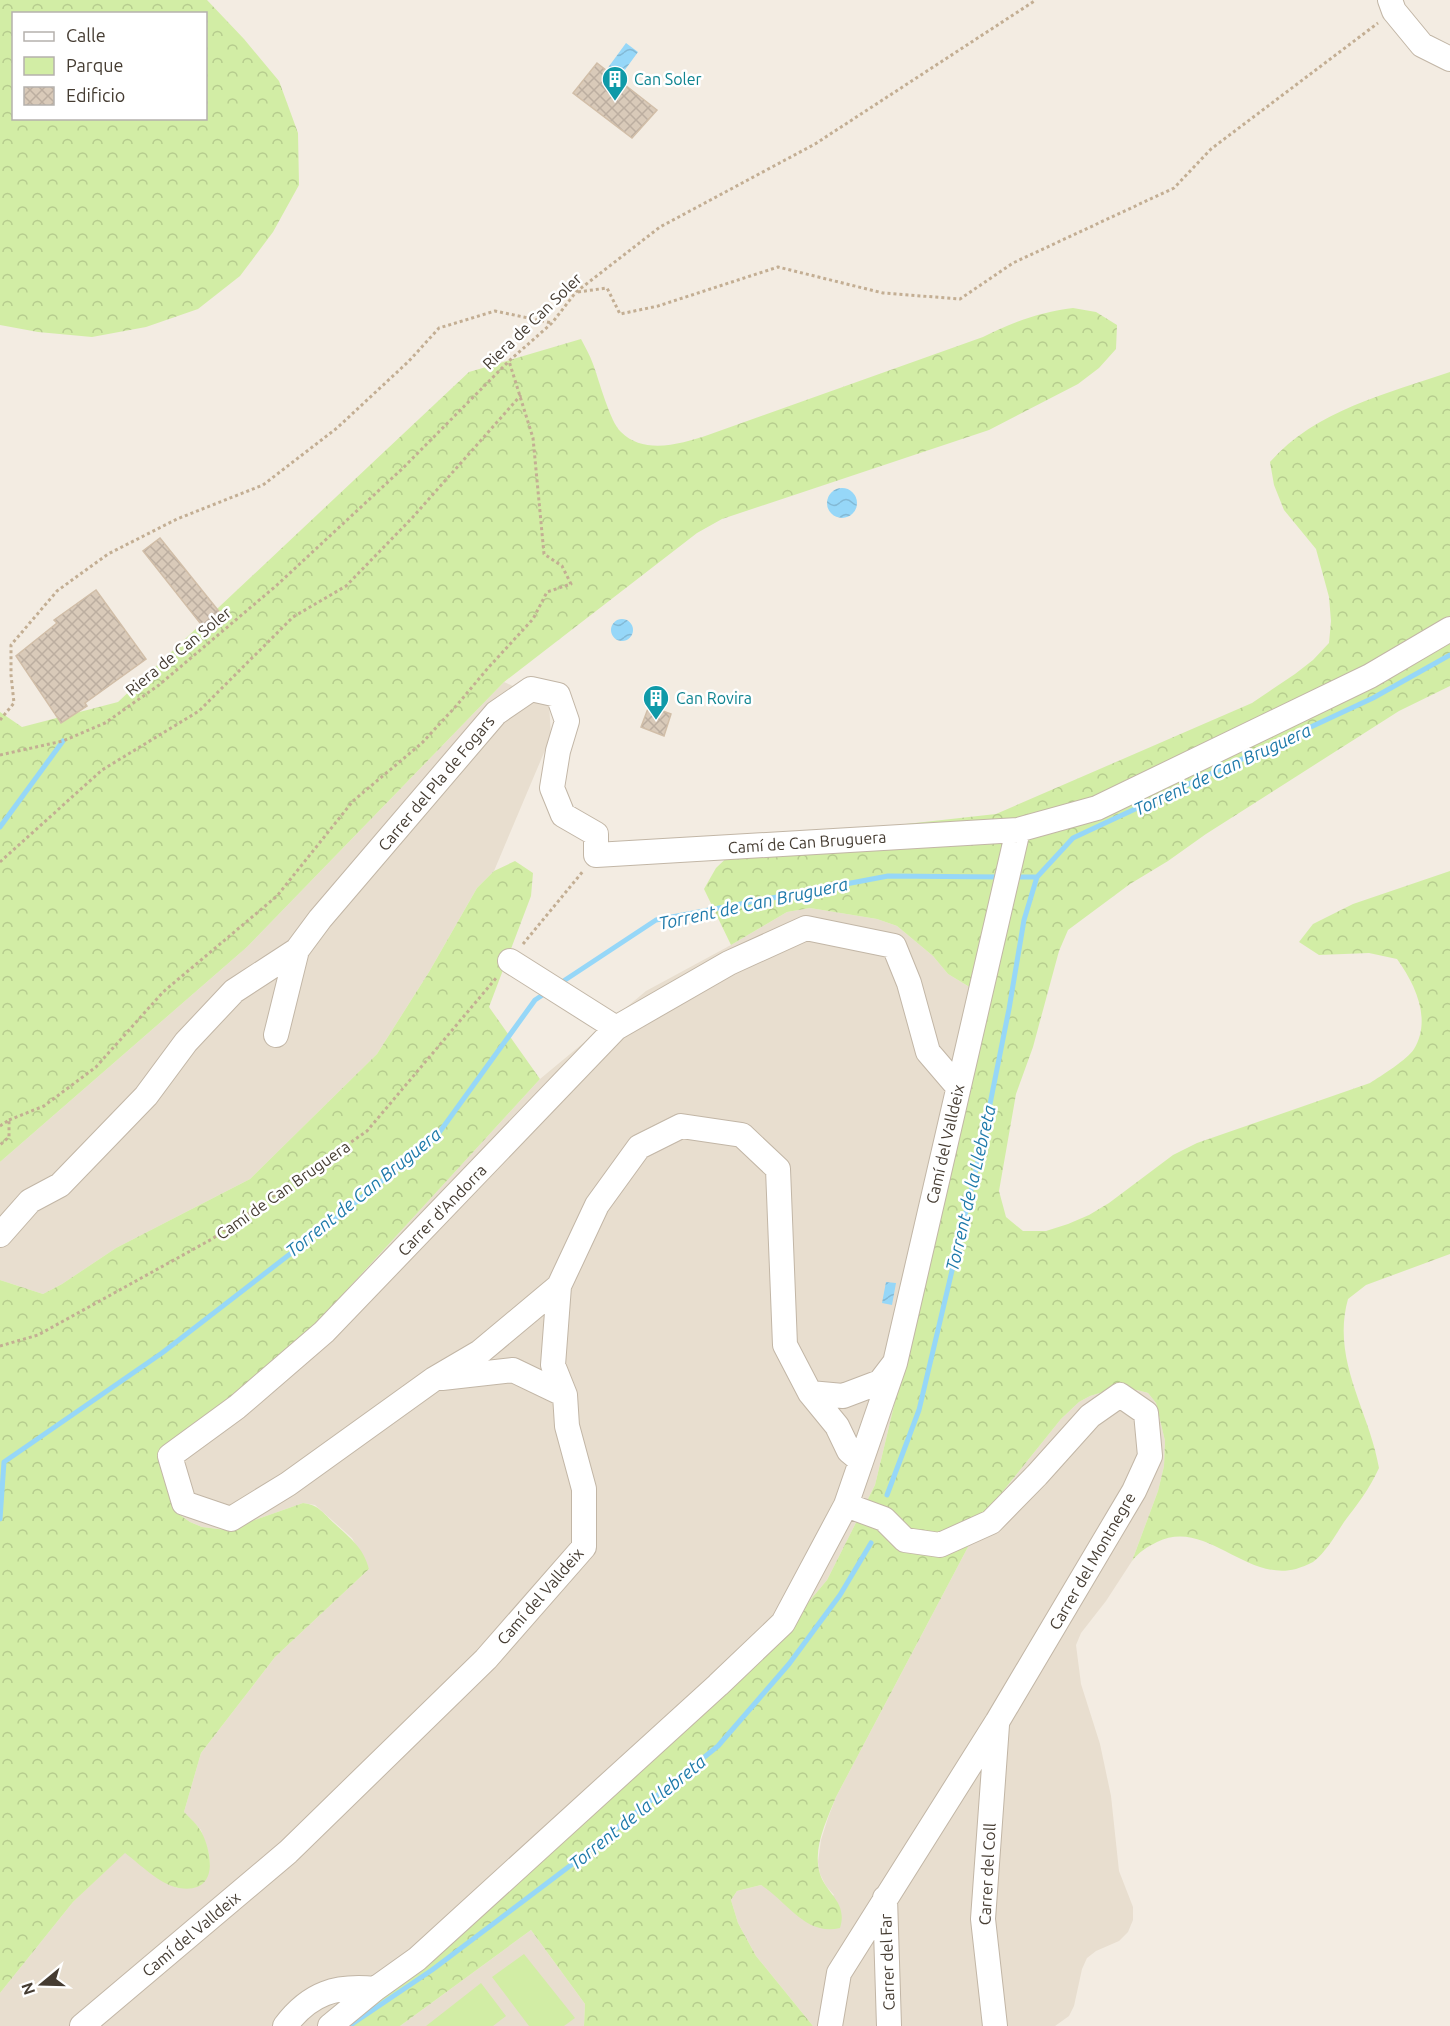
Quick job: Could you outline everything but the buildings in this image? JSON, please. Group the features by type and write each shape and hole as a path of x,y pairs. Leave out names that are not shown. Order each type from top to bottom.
{"street":[{"path":"1392,5 1422,45 1450,58"},
{"name":"Camí de Can Bruguera","path":"596,845 1018,830 1097,808 1370,676 1450,629"},
{"name":"Carrer del Pla de Fogars","path":"0,1235 30,1201 60,1185 146,1096 186,1042 234,991 297,950 320,919 496,713 531,689 558,694 567,721 558,751 552,788 563,815 596,845"},
{"name":"Camí del Valldeix","path":"895,1363 1018,830"},
{"name":"Carrer d'Andorra","path":"559,1286 480,1352 434,1379 288,1484 231,1519 184,1503 170,1456 237,1407 324,1332 616,1028 729,963 806,928 894,946 909,982 928,1052 958,1087"},
{"name":"Carrer del Pla de Fogars","path":"276,1035 297,950"},
{"path":"510,961 616,1028"},
{"name":"Camí del Valldeix","path":"82,2026 288,1852 486,1659 584,1547 584,1489 567,1426 565,1395 553,1365 559,1286 597,1204 639,1147 681,1126 742,1135 778,1169 785,1345 810,1392 832,1418 849,1451 861,1461"},
{"path":"810,1392 843,1396 880,1382 895,1363"},
{"path":"330,2026 375,1989 417,1959 783,1623 846,1505 895,1363"},
{"name":"Carrer d'Andorra","path":"434,1379 513,1370 565,1395"},
{"name":"Carrer del Montnegre","path":"830,2026 839,1973 997,1722 1134,1491 1150,1456 1146,1413 1120,1395 1090,1416 991,1522 940,1545 905,1540 884,1519 846,1505"},
{"name":"Carrer del Coll","path":"994,2026 983,1919 997,1722"},
{"name":"Carrer del Far","path":"885,1898 889,2026"},
{"path":"285,2026 315,1998 332,1990 353,1987 375,1989"}],"path":[{"name":"Riera de Can Soler","path":"0,755 63,741 105,723 159,685 277,585 403,468 509,361 552,323 576,292 660,227 815,144 1036,0"},
{"path":"576,292 607,288 620,314 658,306 778,267 883,293 960,299 1013,263 1174,188 1210,149 1392,5"},
{"path":"0,720 14,703 10,675 10,645 57,591 108,554 177,519 263,485 337,428 409,361 439,328 495,311 552,323"},
{"path":"0,1126 44,1106 96,1067 163,992 277,896 353,801 422,743 457,705 533,619 547,592 571,584 562,566 544,554 533,438 509,361"},
{"path":"0,862 102,770 199,711 293,617 346,586 414,517 521,395"},
{"name":"Camí de Can Bruguera","path":"0,1346 38,1335 212,1239 367,1131 510,961 596,845"},
{"path":"0,1145 9,1137 9,1120"}],"shaded area":[{"path":"504,682 549,703 551,736 494,871 477,888 429,972 377,1054 250,1179 116,1248 43,1294 0,1280 0,1162 247,947"},
{"path":"810,908 877,919 897,926 933,956 948,974 991,1000 875,1485 827,1580 750,1672 652,1761 338,2026 0,2026 0,1993 73,1902 125,1852 165,1882 177,1888 210,1865 201,1830 184,1812 201,1753 275,1657 369,1569 352,1538 315,1505 303,1503 226,1530 202,1527 190,1522 180,1515 164,1459 279,1364 540,1079 646,991 787,912"},
{"path":"1113,1389 1148,1393 1156,1403 1165,1441 1164,1466 1158,1491 1132,1561 1106,1601 1081,1633 1076,1645 1081,1684 1100,1744 1111,1796 1119,1871 1133,1907 1133,1920 1128,1932 1119,1941 1096,1951 1087,1958 1082,1969 1074,2006 1069,2016 1055,2026 813,2026 756,1956 738,1923 731,1900 737,1891 761,1885 774,1893 803,1920 834,1895 820,1874 818,1862 821,1840 836,1797 987,1511 1061,1419 1079,1402"},
{"path":"531,1930 585,2004 584,2026 400,2026"}],"green space":[{"path":"0,0 207,0 279,81 298,133 299,185 273,232 240,276 198,309 146,327 92,337 38,332 0,325"},
{"path":"1073,308 1096,312 1117,325 1116,349 1099,368 1078,384 989,430 722,519 697,533 504,682 247,947 0,1162 0,712 22,727 118,702 469,372 581,339 592,361 617,427 630,439 640,443 663,446 708,435 983,337 1027,318"},
{"path":"1450,372 1450,686 1399,711 1206,834 1130,884 1068,930 1059,951 1033,1047 1016,1094 999,1191 1006,1217 1023,1231 1046,1231 1089,1215 1109,1203 1173,1155 1197,1143 1370,1083 1394,1067 1414,1049 1421,1026 1419,1002 1410,979 1397,959 1369,953 1319,955 1299,942 1313,924 1353,904 1450,871 1450,1254 1366,1285 1348,1299 1344,1321 1344,1343 1353,1385 1379,1468 1363,1496 1322,1554 1313,1562 1296,1569 1277,1571 1260,1567 1209,1543 1192,1538 1175,1537 1157,1542 1140,1552 1132,1561 1158,1491 1164,1466 1165,1441 1156,1403 1148,1393 1113,1389 1079,1402 1061,1419 987,1511 836,1797 819,1844 818,1864 823,1881 839,1905 842,1919 840,1928 817,1927 807,1922 761,1885 737,1891 731,1900 738,1923 756,1956 813,2026 584,2026 585,2004 531,1930 400,2026 338,2026 652,1761 750,1672 827,1580 875,1485 991,1000 948,974 933,956 897,926 877,919 810,908 787,912 731,945 704,889 716,868 737,848 761,840 996,814 1252,703 1295,674 1329,643 1331,621 1329,597 1316,549 1284,510 1274,485 1270,462 1288,444 1330,416 1377,396"},
{"path":"515,861 533,873 531,896 489,1007 540,1079 279,1364 164,1459 180,1515 190,1522 202,1527 226,1530 303,1503 308,1504 320,1510 356,1544 369,1569 275,1657 201,1753 184,1812 202,1833 209,1852 209,1871 201,1885 192,1888 172,1886 158,1879 125,1853 73,1902 0,1993 0,1280 43,1294 116,1248 250,1179 377,1054 429,972 477,888 494,871"},
{"path":"524,1954 575,2018 564,2026 529,2026 492,1977"},
{"path":"481,1983 506,2016 493,2026 426,2026"}],"water":[{"path":"626,43 638,52 619,78 607,69"},
{"path":"842,488 853,492 857,503 853,514 842,518 831,514 827,503 831,492"},
{"path":"622,619 630,622 633,630 630,638 622,641 614,638 611,630 614,622"},
{"path":"886,1282 896,1283 892,1305 882,1303"}],"waterway":[{"name":"Torrent de Can Bruguera","path":"1013,877 1037,877 1073,838 1373,698 1450,655"},
{"path":"0,827 63,741"},
{"name":"Torrent de Can Bruguera","path":"559,984 656,920 888,876 1001,877"},
{"name":"Torrent de la Llebreta","path":"887,1495 919,1410 982,1144 1024,920 1037,877"},
{"name":"Torrent de Can Bruguera","path":"0,1519 4,1462 162,1353 334,1220 436,1137 535,1000 547,992"},
{"name":"Torrent de la Llebreta","path":"349,2026 432,1970 575,1862 718,1746 789,1664 840,1595 871,1543"}],"place":[{"name":"Can Soler","path":"615,102"},
{"name":"Can Rovira","path":"656,721"}]}
